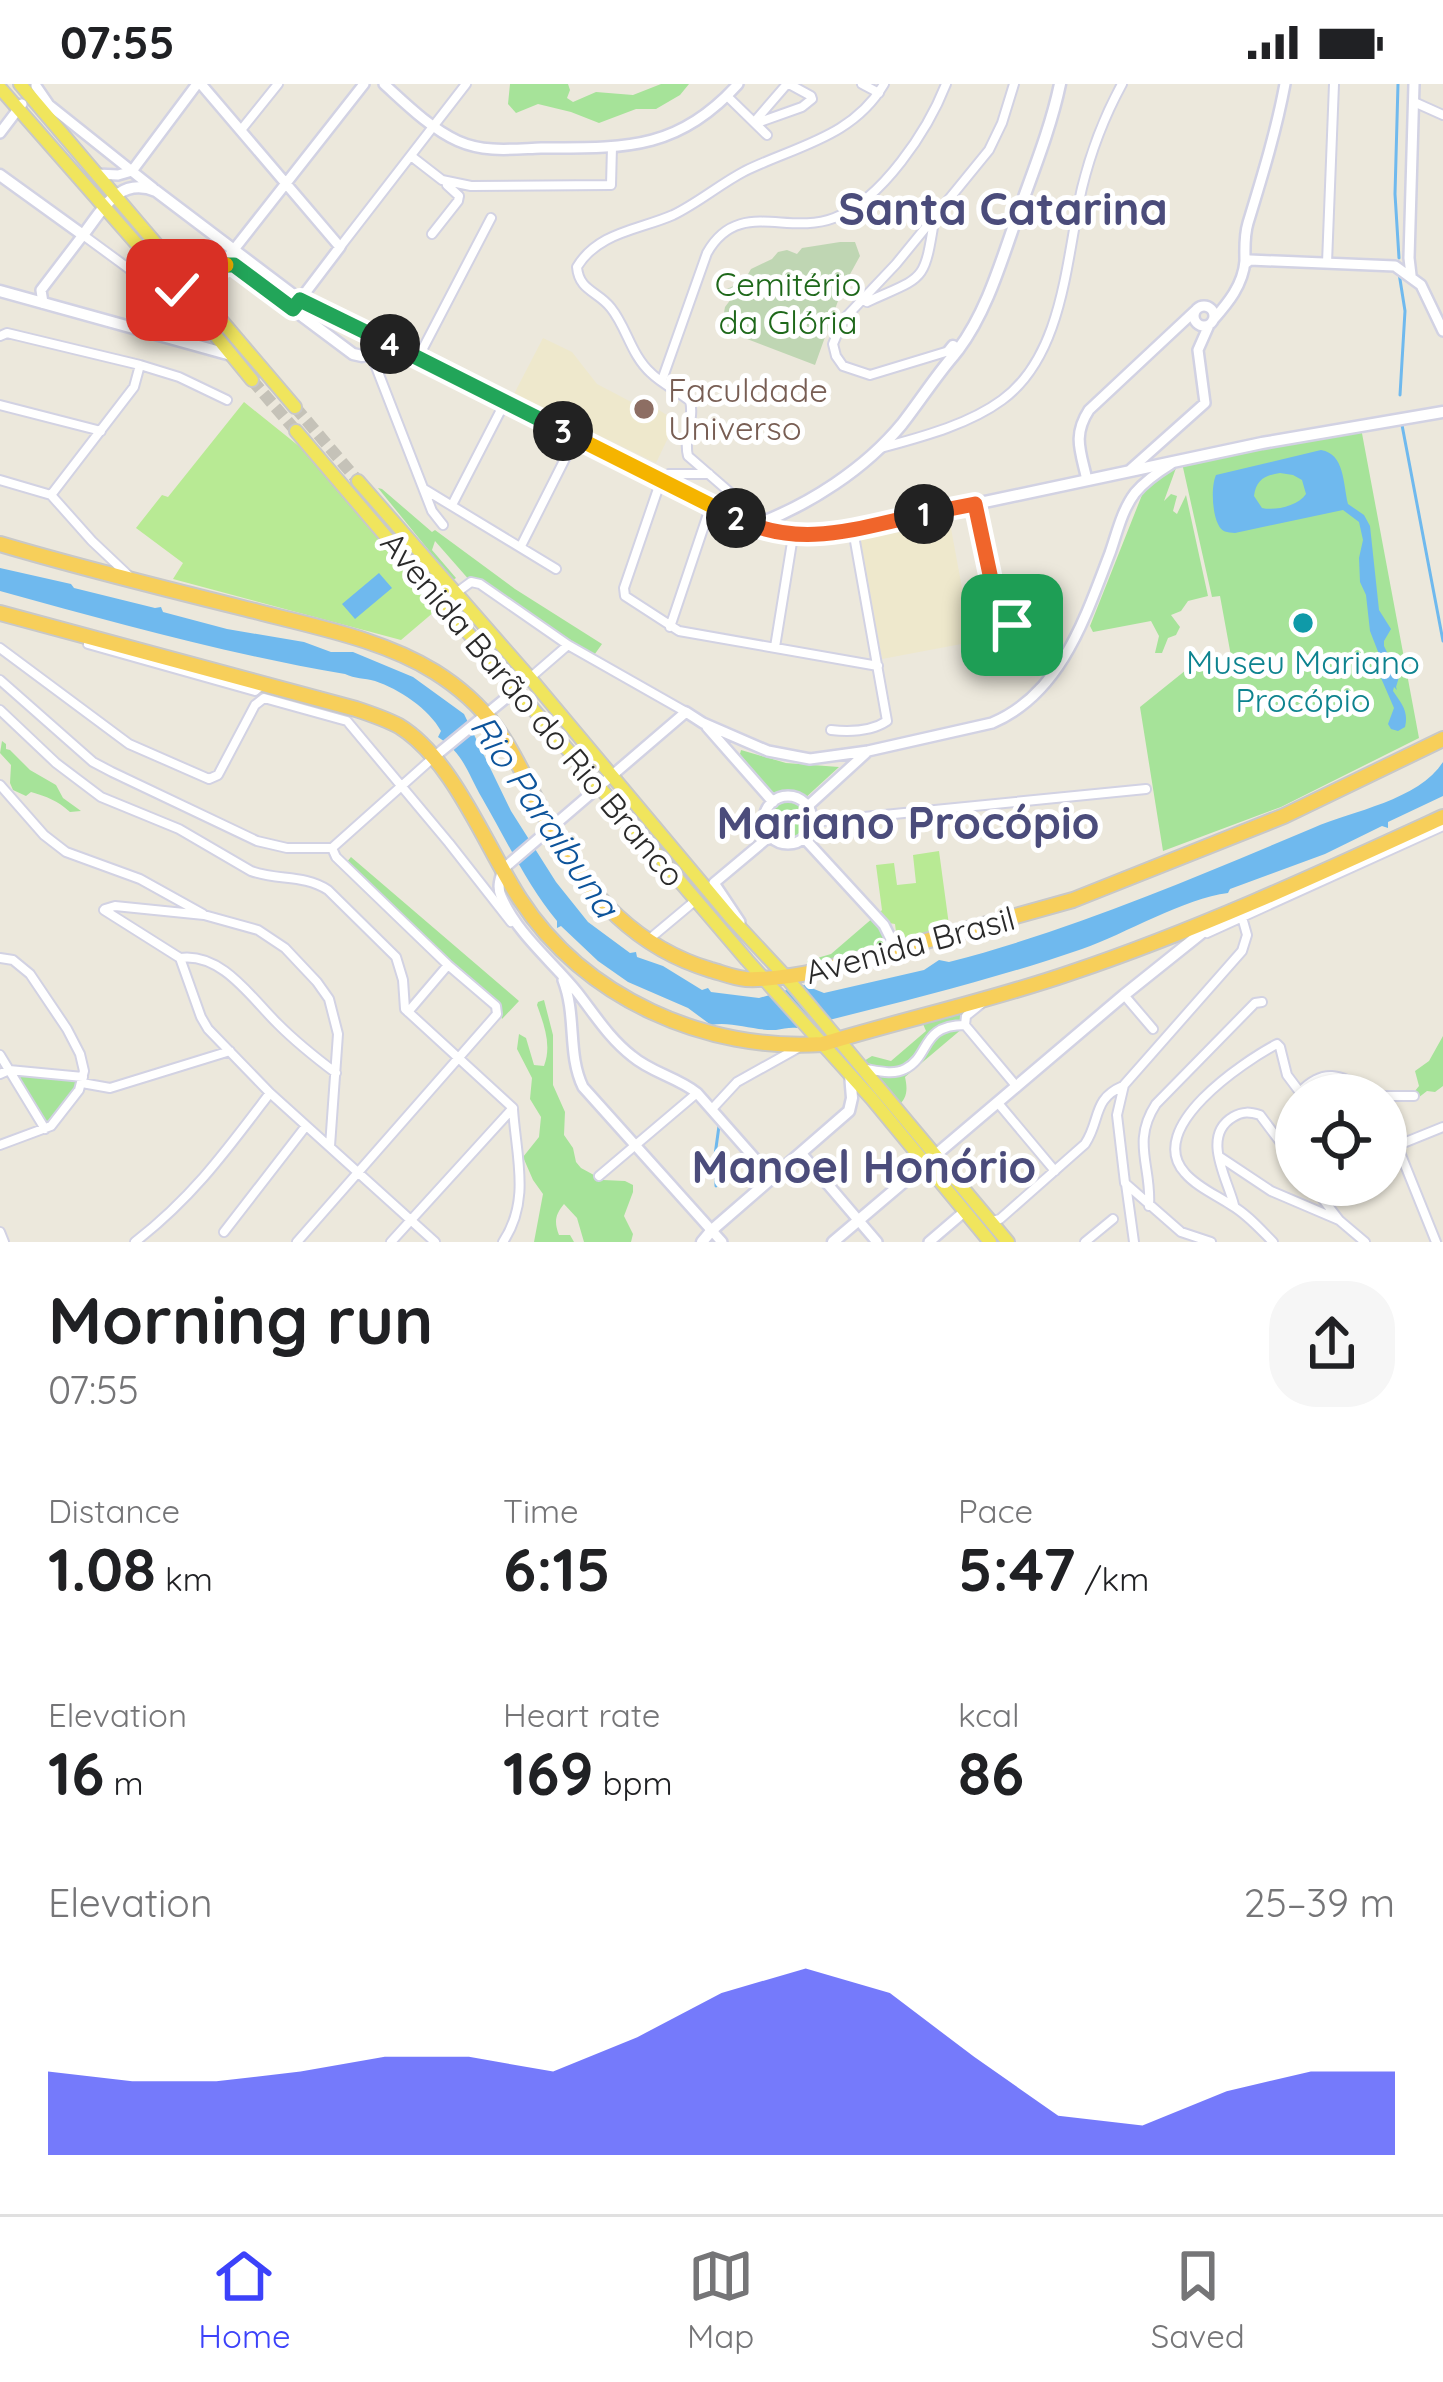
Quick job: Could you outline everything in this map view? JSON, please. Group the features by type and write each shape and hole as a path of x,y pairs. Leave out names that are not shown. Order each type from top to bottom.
{"highway":[{"name":"Avenida Brasil","path":"0,544 321,628 435,672 485,716 511,749 549,830 612,914 647,941 694,965 735,977 779,982 1073,900 1284,816 1443,739"},
{"path":"0,615 261,693 397,725 438,754 506,866 520,899 550,941 591,978 649,1010 700,1030 743,1039 822,1038 990,998 1071,973 1236,913 1443,821"},
{"path":"735,977 747,960"},
{"path":"576,998 578,984 591,978"}],"main road":[{"path":"763,527 811,499 879,448 899,428 977,317 993,284 1060,84"},
{"path":"31,87 252,380"},
{"path":"0,88 176,296 195,306 295,407"},
{"path":"0,175 83,235 115,196 133,186 156,191 233,250 353,354 393,349"},
{"path":"175,338 184,332 217,270 219,250 211,233"},
{"path":"217,270 234,265 296,305 418,358 711,505 793,536 853,530 1129,471 1146,463 1443,412"},
{"path":"0,291 231,356"},
{"path":"359,330 371,354"},
{"path":"376,370 377,360 393,349"},
{"name":"Avenida Barão do Rio Branco","path":"296,431 517,689 743,931 779,982"},
{"name":"Avenida Barão do Rio Branco","path":"358,481 530,678 696,900 747,960 779,982"},
{"path":"833,1242 1124,995 1190,942 1236,913"},
{"path":"779,982 822,1038"},
{"path":"779,982 822,1038 1008,1242"},
{"path":"698,1242 849,1111 855,1071"},
{"path":"932,1161 964,1212 990,1242"},
{"path":"964,1212 988,1220"}],"street":[{"path":"97,174 132,171 199,84 340,248"},
{"path":"241,130 278,84"},
{"path":"217,270 364,84"},
{"path":"384,84 455,140 488,150 626,147 671,135 712,111 738,84"},
{"path":"296,305 466,84"},
{"path":"788,84 811,96 791,112 756,122 788,84"},
{"path":"763,527 688,455 690,401 640,360 609,304 583,287 577,267 594,246 610,237 672,215 740,173 838,131 859,116 881,88 862,84"},
{"path":"662,381 715,240 725,230 751,220 814,223 850,210 904,156 946,84"},
{"path":"953,351 871,375 843,366 833,344 843,320 989,150 1014,84"},
{"path":"879,448 986,410 1018,386 1041,356 1058,306 1093,146 1123,84"},
{"path":"1146,463 1205,403 1198,350 1211,322 1231,299 1246,259 1247,227 1286,84"},
{"path":"1327,263 1334,84"},
{"path":"1414,84 1401,266 1427,296 1443,331"},
{"path":"0,133 31,87 156,191"},
{"path":"778,95 782,109 791,112"},
{"path":"728,96 767,135"},
{"path":"1414,102 1443,116"},
{"path":"442,180 498,187 611,184 612,148"},
{"path":"411,156 458,196 432,234"},
{"path":"418,358 491,218"},
{"path":"860,305 922,274 935,218"},
{"path":"43,303 41,290 83,235 176,296"},
{"path":"1246,259 1401,266"},
{"path":"1087,480 1078,440 1079,425 1089,410 1200,308 1231,299"},
{"path":"1200,308 1212,310 1211,322"},
{"path":"1200,308 1194,315 1197,323 1211,322"},
{"path":"0,336 7,333 140,365 226,400"},
{"path":"353,354 376,370"},
{"path":"371,354 432,511 443,525"},
{"path":"51,495 134,387 140,365"},
{"path":"452,506 505,402"},
{"path":"0,405 101,431"},
{"path":"520,546 576,437"},
{"path":"1134,494 1176,461"},
{"path":"829,758 992,723 1035,694 1072,645 1134,494 1138,481 1129,471"},
{"path":"711,475 669,474 661,480 624,592 628,599 670,627 690,634 878,666"},
{"path":"0,480 51,495 134,581"},
{"path":"424,489 556,569"},
{"path":"432,511 441,500"},
{"path":"975,504 1002,631 1016,620 1021,603"},
{"path":"670,627 711,505"},
{"path":"832,730 851,732 887,722 853,530"},
{"path":"775,647 793,536"},
{"path":"90,569 96,554 92,541"},
{"path":"456,593 471,582 480,584 568,645 703,723 796,757 843,760 845,772"},
{"path":"530,678 568,645"},
{"path":"0,648 129,744 213,779 261,693"},
{"path":"0,680 101,766 257,841 287,848 332,848 517,689"},
{"path":"0,710 56,763 101,797 179,829 251,872 301,878 328,890 395,957 408,1012 513,1108 520,1204 503,1242"},
{"path":"686,712 506,866 500,893 525,934 616,1042 645,1066 697,1093 772,1178"},
{"path":"343,713 525,934"},
{"path":"703,723 773,802"},
{"path":"734,756 739,745 751,744"},
{"path":"808,806 868,751"},
{"path":"0,785 57,847 140,878 204,915"},
{"path":"813,822 1146,789"},
{"path":"789,796 808,806 813,822 804,838 786,844 770,836 764,821 773,802 789,796"},
{"path":"743,931 714,884 770,836"},
{"path":"804,838 884,925 891,939 889,952"},
{"path":"297,1242 495,1018 497,1010 336,857 332,848"},
{"path":"647,941 696,900"},
{"path":"330,1147 336,1073 338,1034 328,999 316,982 258,930 204,915 115,905 104,910 180,958 203,958 223,970 304,1049 336,1073"},
{"path":"988,1220 1000,1219 1085,1144 1104,1097 1124,1085 1236,958 1247,935 1236,913"},
{"path":"0,958 13,960 30,974 67,1028 80,1054 83,1080 53,1124 0,1144"},
{"path":"180,958 201,1017 230,1052 435,1242"},
{"path":"408,1012 448,965"},
{"path":"1124,995 1153,1029"},
{"path":"576,998 576,1071 583,1087 722,1242"},
{"path":"964,1025 970,1012 990,998"},
{"path":"1149,1206 1143,1156 1148,1116 1255,1003 1262,1002"},
{"path":"574,1027 584,1017 596,1018"},
{"path":"855,1071 903,1070 931,1036 952,1025 964,1025 1017,1087"},
{"path":"712,1108 747,1075 822,1038"},
{"path":"1273,1242 1235,1206 1186,1175 1175,1153 1176,1138 1204,1098 1276,1044 1287,1074"},
{"path":"4,1072 83,1080 110,1088 230,1052"},
{"path":"0,1055 4,1072 45,1129"},
{"path":"1124,1085 1117,1115 1134,1242"},
{"path":"135,1242 201,1183 270,1093"},
{"path":"599,1176 697,1093"},
{"path":"1407,1096 1414,1096"},
{"path":"998,1103 1055,1171"},
{"path":"391,1242 513,1108"},
{"path":"1235,1206 1218,1156 1218,1133 1235,1115 1252,1112 1261,1115 1275,1134"},
{"path":"224,1232 306,1126"},
{"path":"1407,1141 1443,1127"},
{"path":"801,1154 877,1242"},
{"path":"1218,1156 1271,1190 1339,1220"},
{"path":"1407,1170 1436,1242"},
{"path":"1126,1183 1181,1232 1211,1242"},
{"path":"1327,1206 1365,1242"},
{"path":"929,1242 964,1212"},
{"path":"1085,1242 1113,1219"},
{"path":"0,1232 4,1242"}],"shaded area":[{"path":"543,338 572,352 597,384 637,405 642,399 676,421 656,463 514,394"},
{"path":"950,523 972,642 882,659 860,539"}],"green space":[{"path":"510,84 568,84 567,98 573,102 596,92 633,95 661,84 689,84 656,109 636,109 599,123 538,104 516,113 508,104"},
{"name":"Cemitério da Glória","path":"855,242 860,256 843,287 815,365 721,329 731,299 727,289 744,281 751,269 778,252 797,254 802,248"},
{"path":"244,402 310,455 441,606 401,640 173,579 183,563 136,528 162,495 168,497"},
{"path":"1361,428 1419,738 1281,807 1163,851 1140,707 1191,666 1231,656 1220,596 1212,597 1182,463"},
{"path":"1176,468 1164,501 1171,494 1177,496 1173,511 1177,514 1186,495 1208,596 1188,601 1171,615 1180,627 1168,638 1162,653 1155,653 1159,636 1151,621 1093,632 1090,626 1142,495 1156,479"},
{"path":"378,488 432,532 602,644 592,658 471,582 435,541 432,550 456,578 453,580"},
{"path":"2,741 81,811 70,812 47,797 13,790 11,765 0,753"},
{"path":"741,750 786,763 839,767 803,800 811,827 798,843 787,846 767,838 762,818 775,797"},
{"path":"939,851 949,925 904,939 895,924 878,914 882,910 876,865 894,863 897,885 916,883 913,855"},
{"path":"351,857 519,1001 502,1019 499,1006 346,863"},
{"path":"874,917 889,935 887,949 808,967 807,961 831,954"},
{"path":"544,1000 553,1035 553,1085 565,1112 564,1135 581,1168 603,1180 633,1185 624,1216 633,1234 631,1242 584,1242 577,1218 564,1204 556,1219 557,1230 574,1242 534,1242 543,1194 523,1157 539,1137 541,1117 530,1099 532,1078 517,1049 519,1034 526,1038 534,1065 544,1066 547,1043 537,1005"},
{"path":"986,1000 970,1011 963,1028 905,1077 906,1094 897,1107 859,1064 872,1056 891,1061 926,1031 921,1019"},
{"path":"1443,1036 1443,1086 1418,1098 1415,1071 1429,1061"},
{"path":"17,1077 77,1078 79,1085 54,1120 45,1121"}],"water":[{"path":"1321,450 1335,457 1348,504 1370,526 1379,610 1391,629 1384,646 1399,677 1393,691 1405,712 1405,727 1398,731 1388,724 1394,708 1381,678 1382,662 1360,582 1363,540 1359,522 1343,510 1225,532 1214,513 1216,475","holes":["1275,474 1302,480 1306,494 1286,507 1262,508 1254,496 1259,482"]},
{"name":"Rio Paraibuna","path":"0,568 161,607 163,612 227,629 304,642 331,652 353,652 413,677 464,714 511,811 588,922 637,957 711,992 759,998 804,985 824,993 924,970 939,960 949,962 1041,935 1384,803 1418,786 1443,762 1443,796 1388,822 1388,828 1382,826 1325,854 1047,961 797,1028 711,1025 688,1008 628,982 561,926 557,928 459,757 438,737 441,731 429,715 403,695 375,681 214,647 0,591"},
{"path":"379,573 392,588 355,619 342,604"}],"waterway":[{"path":"1398,84 1395,194 1399,258"},
{"path":"1399,273 1405,311 1400,395"},
{"path":"1402,425 1443,641"},
{"path":"716,1186 719,1126"}],"tunnel":[{"path":"252,380 296,431"},
{"path":"295,407 358,481"}],"place":[{"name":"Faculdade Universo","path":"644,409"},
{"name":"Museu Mariano Procópio","path":"1303,623"}],"district":[{"name":"Santa Catarina","path":"1003,209"},
{"name":"Mariano Procópio","path":"908,823"},
{"name":"Manoel Honório","path":"864,1167"}],"route":[{"path":"177,290 193,308 217,270 234,265 293,309 300,300 762,530 793,536 826,534 975,504 1002,631 1012,625"}]}
